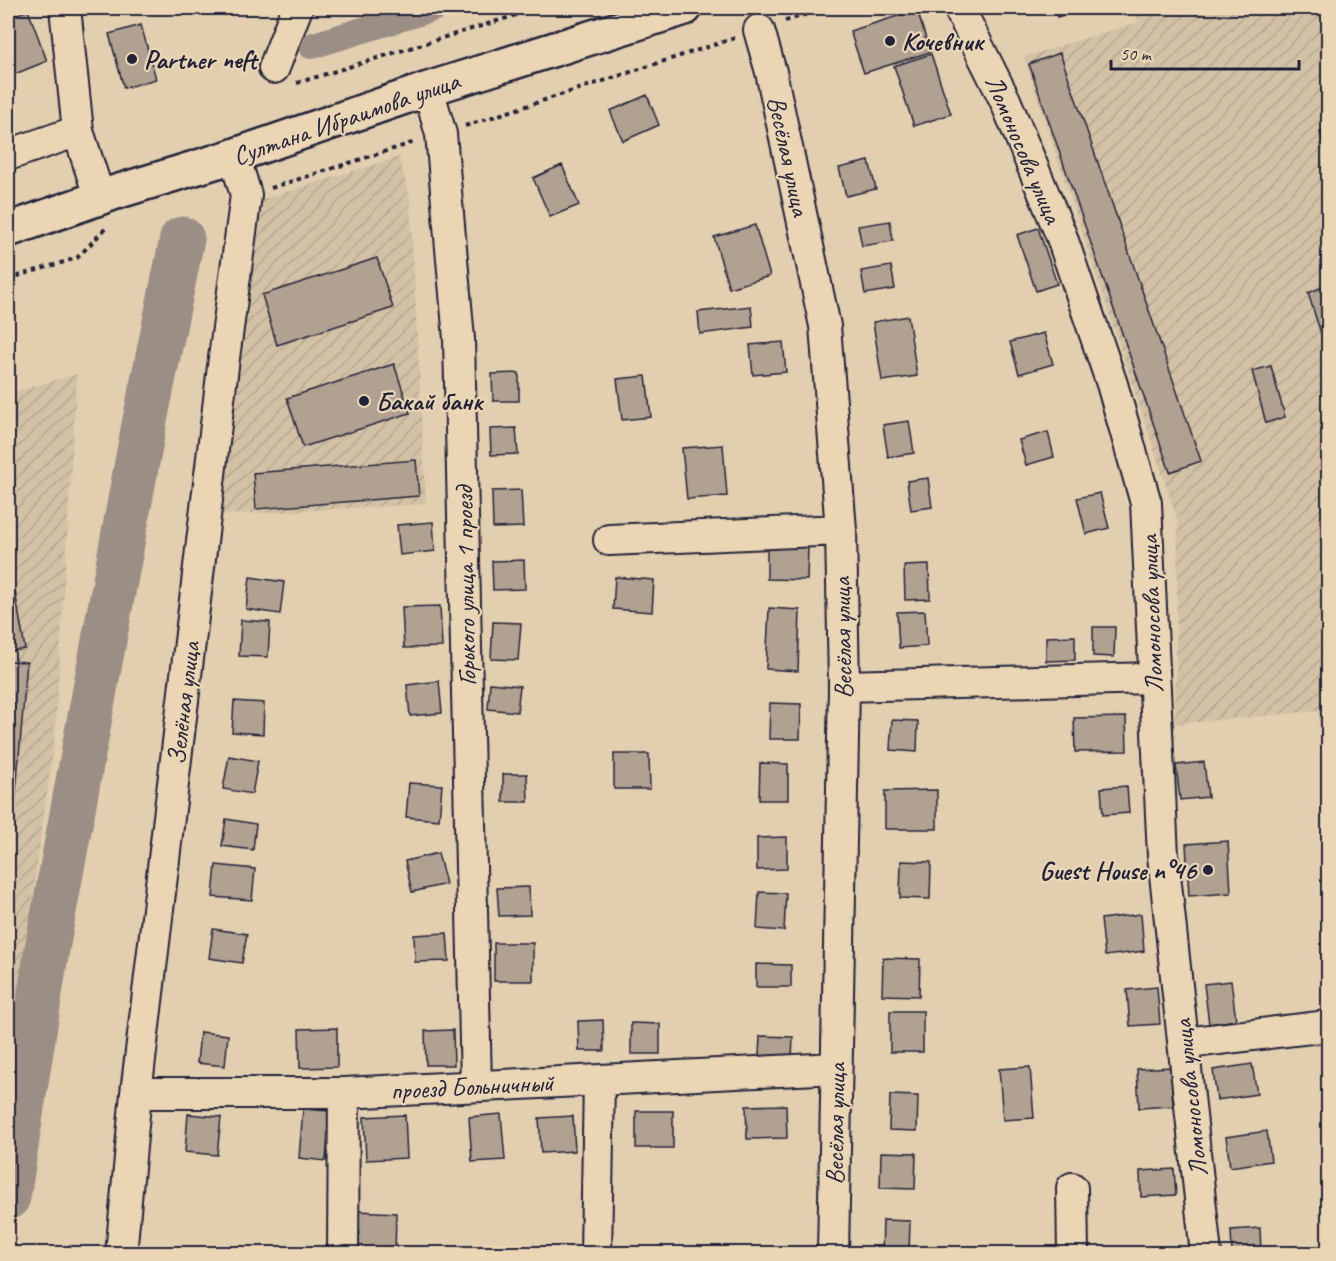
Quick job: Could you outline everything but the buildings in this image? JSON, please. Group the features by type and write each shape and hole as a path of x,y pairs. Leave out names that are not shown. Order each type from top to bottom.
{"main road":[{"name":"Султана Ибраимова улица","path":"8,230 108,205 229,157 428,89 685,8"}],"street":[{"path":"65,8 78,131 108,205"},
{"path":"285,75 297,8"},
{"name":"Ломоносова улица","path":"959,8 1005,100 1056,224 1112,384 1146,503 1163,856 1206,1254"},
{"name":"Весёлая улица","path":"759,30 771,72 825,326 841,530 844,686 832,1254"},
{"name":"Горького улица 1 проезд","path":"428,89 441,134 459,339 476,1086"},
{"path":"8,155 78,131"},
{"name":"Зелёная улица","path":"121,1254 136,1093 224,358 246,195 229,157"},
{"path":"609,540 841,530"},
{"path":"844,686 1153,678"},
{"path":"1185,1043 1329,1026"},
{"name":"проезд Больничный","path":"136,1093 344,1093 836,1068"},
{"path":"596,1254 599,1080"},
{"path":"343,1254 344,1093"},
{"path":"1072,1188 1073,1254"}],"path":[{"path":"285,75 539,8"},
{"path":"246,195 827,8"},
{"path":"8,279 77,258 108,205"}],"shaded area":[{"path":"1134,8 1328,8 1328,737 1320,737 1318,711 1175,724 1178,522 1024,57 1139,22"},
{"path":"399,157 410,198 426,504 222,515 260,200"},
{"path":"77,374 55,736 8,1076 8,394"}],"waterway":[{"path":"311,46 435,8"},
{"path":"8,1197 47,949 143,430 182,239"}],"place":[{"name":"Кочевник","path":"890,41"},
{"name":"Partner neft","path":"132,59"},
{"name":"Бакай банк","path":"364,401"},
{"name":"Guest House n°46","path":"1208,870"}]}
